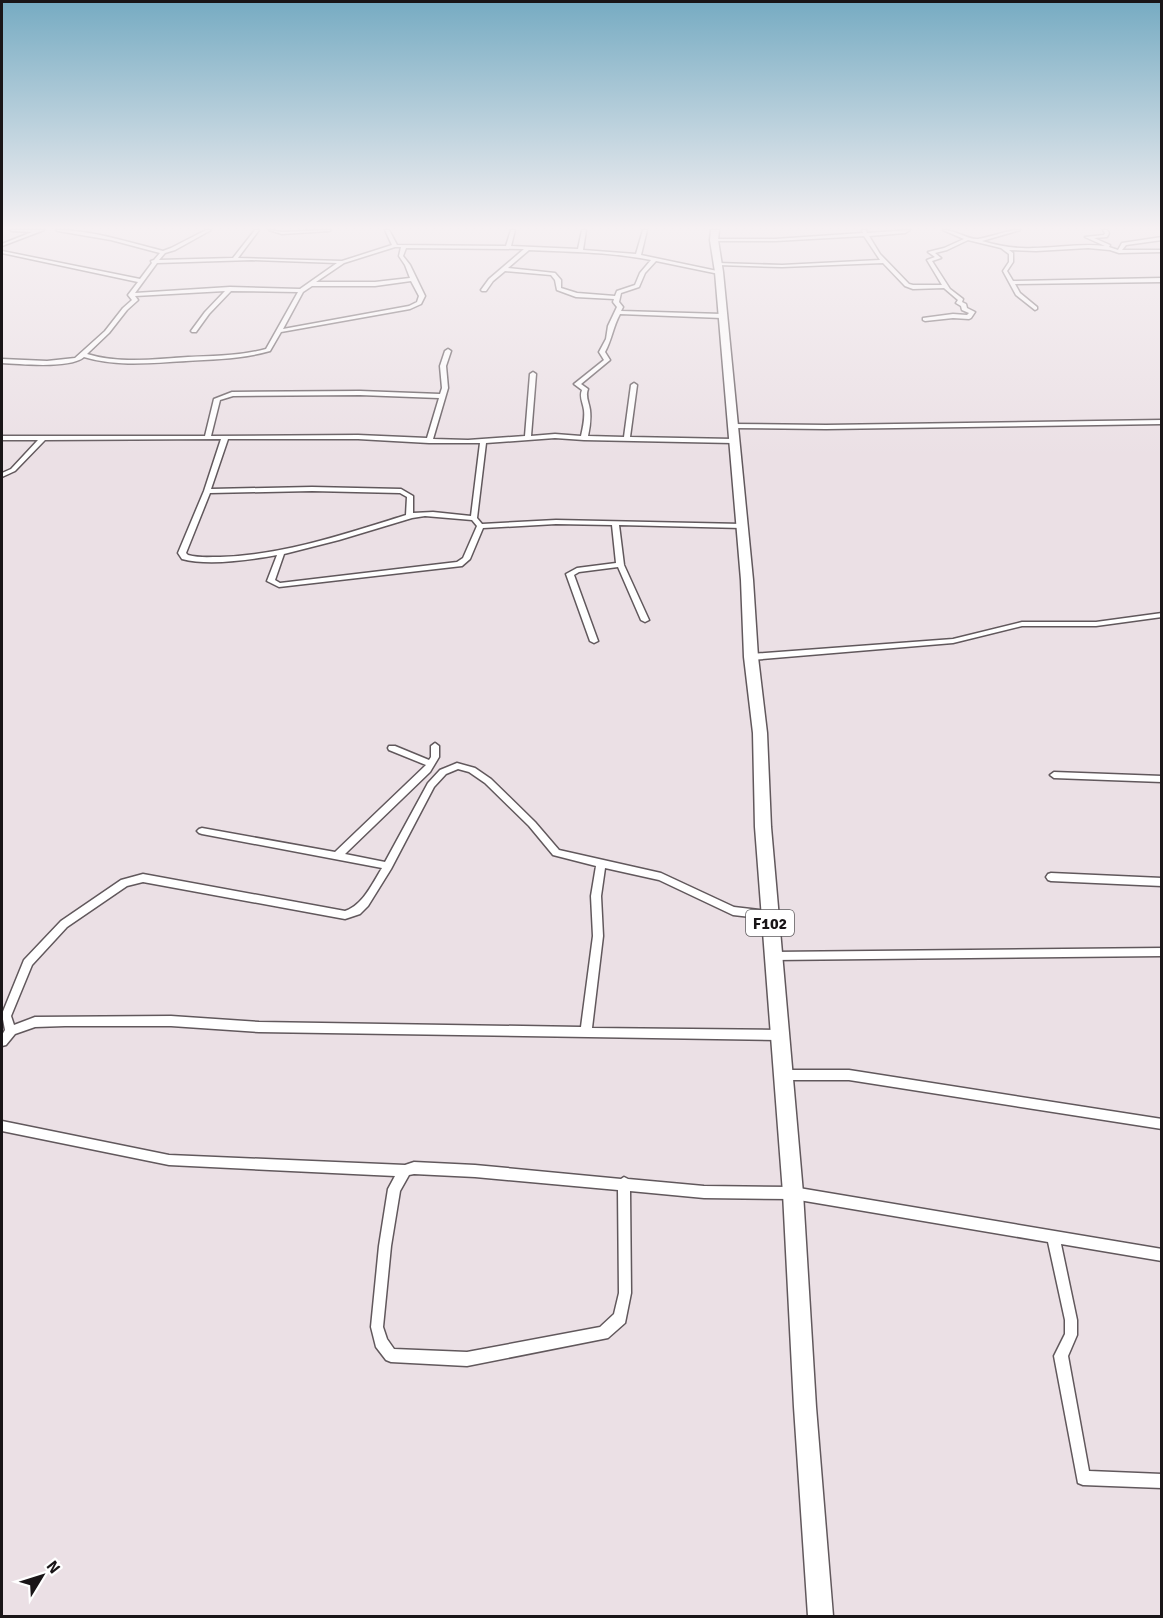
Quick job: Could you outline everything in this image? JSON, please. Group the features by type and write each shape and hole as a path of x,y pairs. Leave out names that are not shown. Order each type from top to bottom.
{"main road":[{"name":"F102","path":"721,306 742,526 751,657 760,733 769,915 793,1193 805,1407 821,1617"}],"street":[{"path":"2,361 68,362 77,360 130,306"},
{"path":"194,331 214,306"},
{"path":"84,355 98,359 133,361 229,358 267,350 273,345 293,306"},
{"path":"278,331 413,306"},
{"path":"584,438 588,420 588,405 583,395 585,389 577,384 607,360 602,352 609,339 610,326 618,312 619,306"},
{"path":"925,319 969,317 972,312 964,309 964,306"},
{"path":"618,312 722,316"},
{"path":"429,441 445,388 443,366 448,351"},
{"path":"528,437 533,374"},
{"path":"627,438 633,384"},
{"path":"207,438 217,399 232,394 442,396"},
{"path":"2,438 358,437 483,442 528,437 627,438 826,428 1161,422"},
{"path":"2,475 9,474 43,438"},
{"path":"225,438 207,491 182,552 185,557 233,560 281,553 375,529 409,517 474,518"},
{"path":"480,525 474,518 483,442"},
{"path":"207,491 304,489 401,491 410,496 409,517"},
{"path":"480,525 556,522 742,526"},
{"path":"615,524 620,565 645,620"},
{"path":"281,553 271,581 279,585 449,566 464,562 480,525"},
{"path":"594,641 570,574 577,570 620,565"},
{"path":"751,657 953,640 1022,624 1096,624 1161,615"},
{"path":"338,855 431,764 435,758 435,746"},
{"path":"392,748 431,764"},
{"path":"11,1031 6,1016 28,963 64,924 124,883 143,878 345,915 357,911 388,866 431,785 443,772 458,766 472,770 488,781 532,824 556,853 661,877 733,911 769,915"},
{"path":"1054,775 1161,778"},
{"path":"202,831 388,866"},
{"path":"586,1032 598,936 596,896 601,864"},
{"path":"1051,877 1161,882"},
{"path":"773,956 1161,952"},
{"path":"2,1042 11,1031 35,1022 171,1021 259,1027 779,1035"},
{"path":"784,1075 849,1075 1161,1124"},
{"path":"2,1126 169,1160 405,1171 414,1168 442,1169 624,1183 704,1192 793,1193 1161,1254"},
{"path":"405,1171 394,1189 385,1246 377,1327 381,1342 391,1355 433,1359 467,1359 603,1333 620,1318 626,1293 624,1183"},
{"path":"1053,1236 1071,1320 1071,1335 1061,1356 1083,1478 1161,1481"}]}
